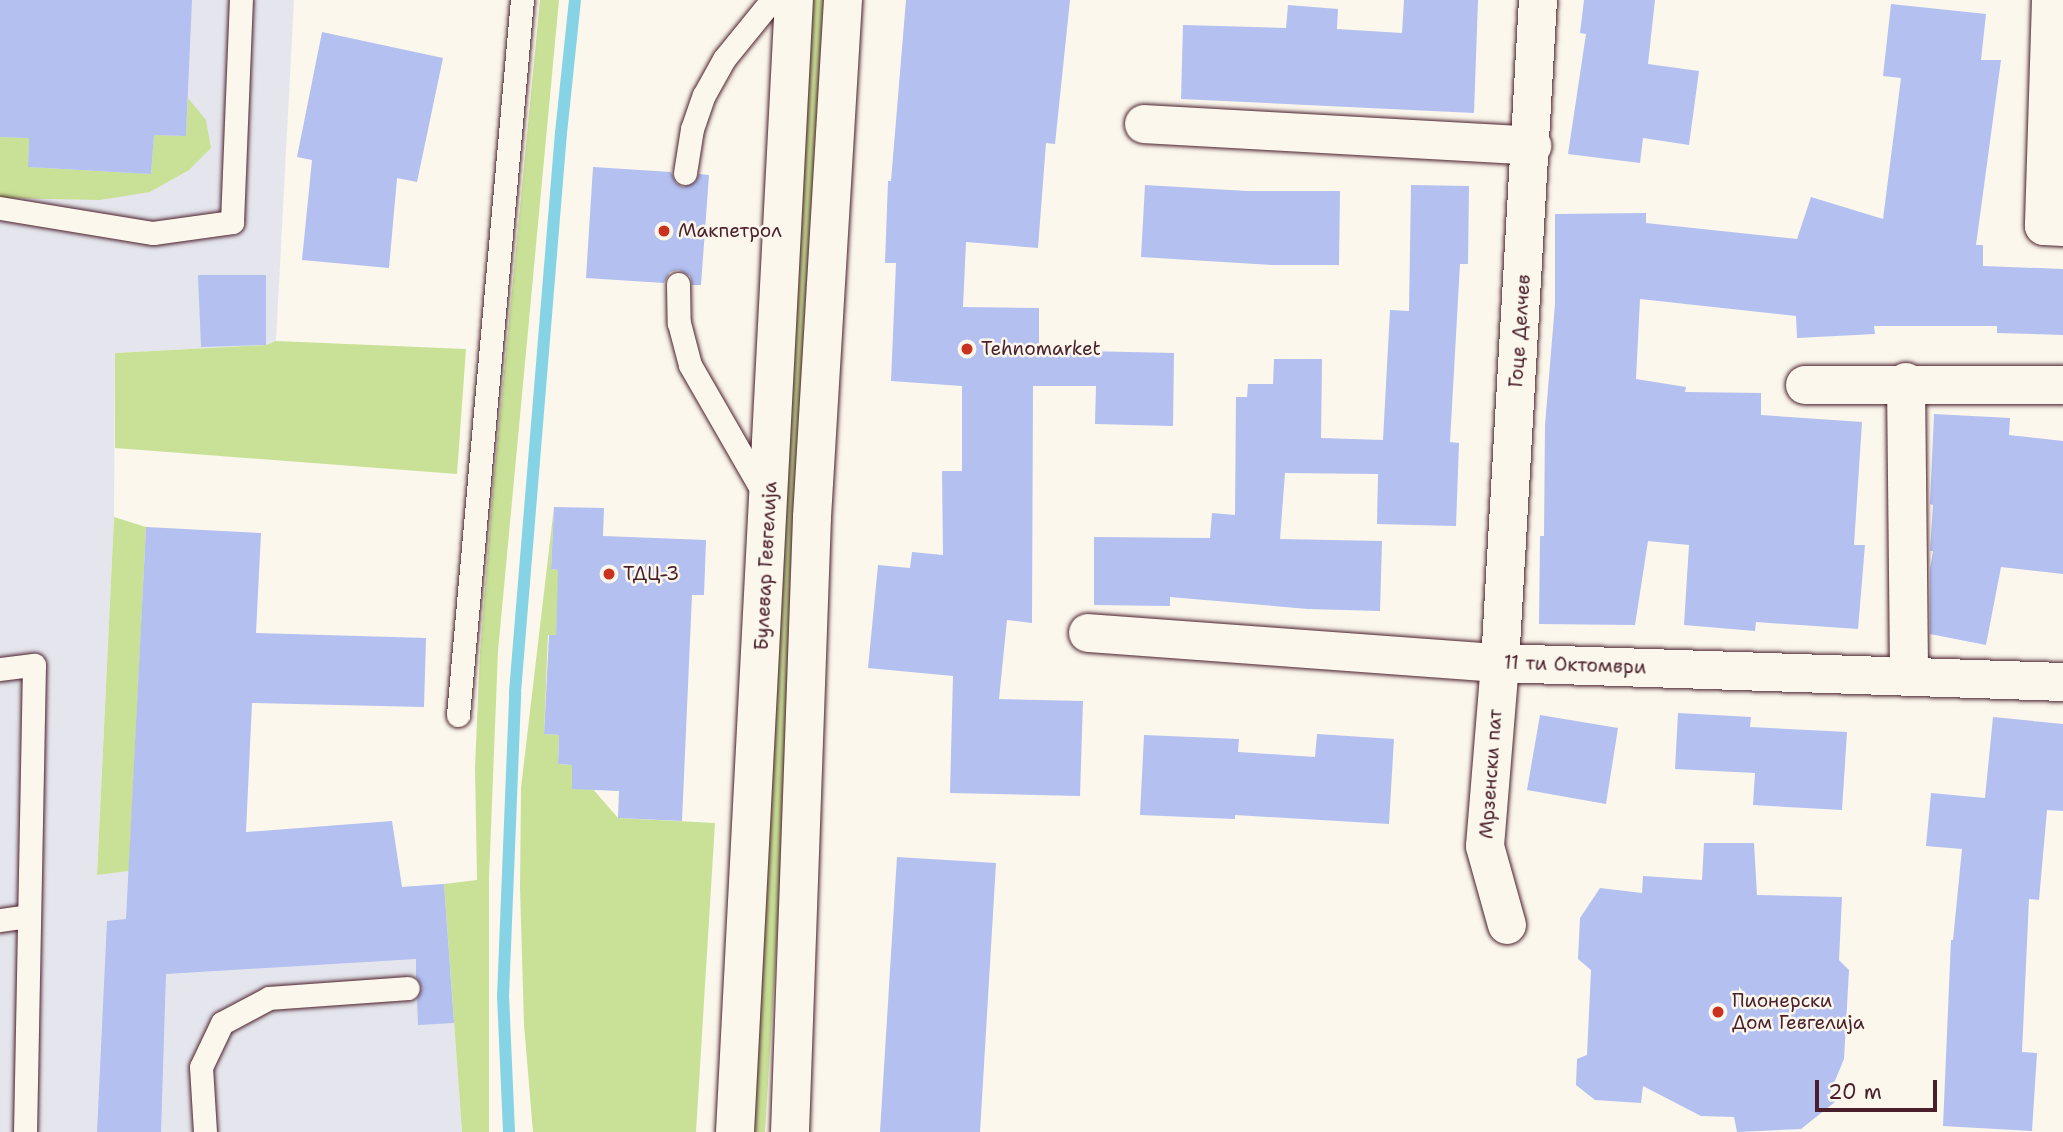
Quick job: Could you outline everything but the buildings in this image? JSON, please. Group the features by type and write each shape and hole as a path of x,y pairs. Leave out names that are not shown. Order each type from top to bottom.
{"street":[{"name":"Булевар Гевгелија","path":"735,1132 794,0"},
{"path":"790,1132 812,517 843,0"},
{"name":"Гоце Делчев","path":"1500,663 1532,146 1538,0"},
{"path":"2051,0 2044,226 2063,227"},
{"path":"1144,124 1532,146"},
{"path":"1906,382 1909,677"},
{"path":"1805,385 1906,382 2063,385"},
{"name":"11 ти Октомври","path":"1088,633 1500,663 2063,682"},
{"name":"Мрзенски пат","path":"1500,663 1485,846 1507,925"}],"lane":[{"path":"0,208 153,233 232,222 241,0"},
{"path":"458,715 522,0"},
{"path":"685,173 692,129 704,94 724,59 772,0"},
{"path":"678,284 679,323 690,365 769,503"},
{"path":"0,669 34,665 26,1132"},
{"path":"0,920 29,916"},
{"path":"205,1132 201,1068 222,1023 269,998 408,988"}],"shaded area":[{"path":"0,0 294,0 276,341 266,345 115,353 114,517 97,874 129,871 404,910 402,887 444,884 462,1132 0,1132"}],"green space":[{"path":"540,0 559,0 498,651 489,879 489,1132 462,1132 444,884 477,880 475,767 480,652"},
{"path":"813,0 834,0 765,1132 746,1132"},
{"path":"188,98 206,120 211,148 189,170 150,192 100,200 0,198 0,137 29,138 28,167 151,174 154,135 186,136"},
{"path":"276,341 466,349 457,474 115,448 115,353 266,345"},
{"path":"554,507 551,569 609,574 558,588 556,635 548,635 544,734 559,735 558,764 572,765 618,818 715,823 696,1132 533,1132 524,1025 520,888 521,788"},
{"path":"114,517 146,527 129,871 97,875"}],"waterway":[{"path":"509,1132 503,997 515,692 561,133 575,0"}],"place":[{"name":"Макпетрол","path":"664,231"},
{"name":"Tehnomarket","path":"967,349"},
{"name":"ТДЦ-3","path":"609,574"},
{"name":"Пионерски Дом Гевгелија","path":"1718,1012"}]}
